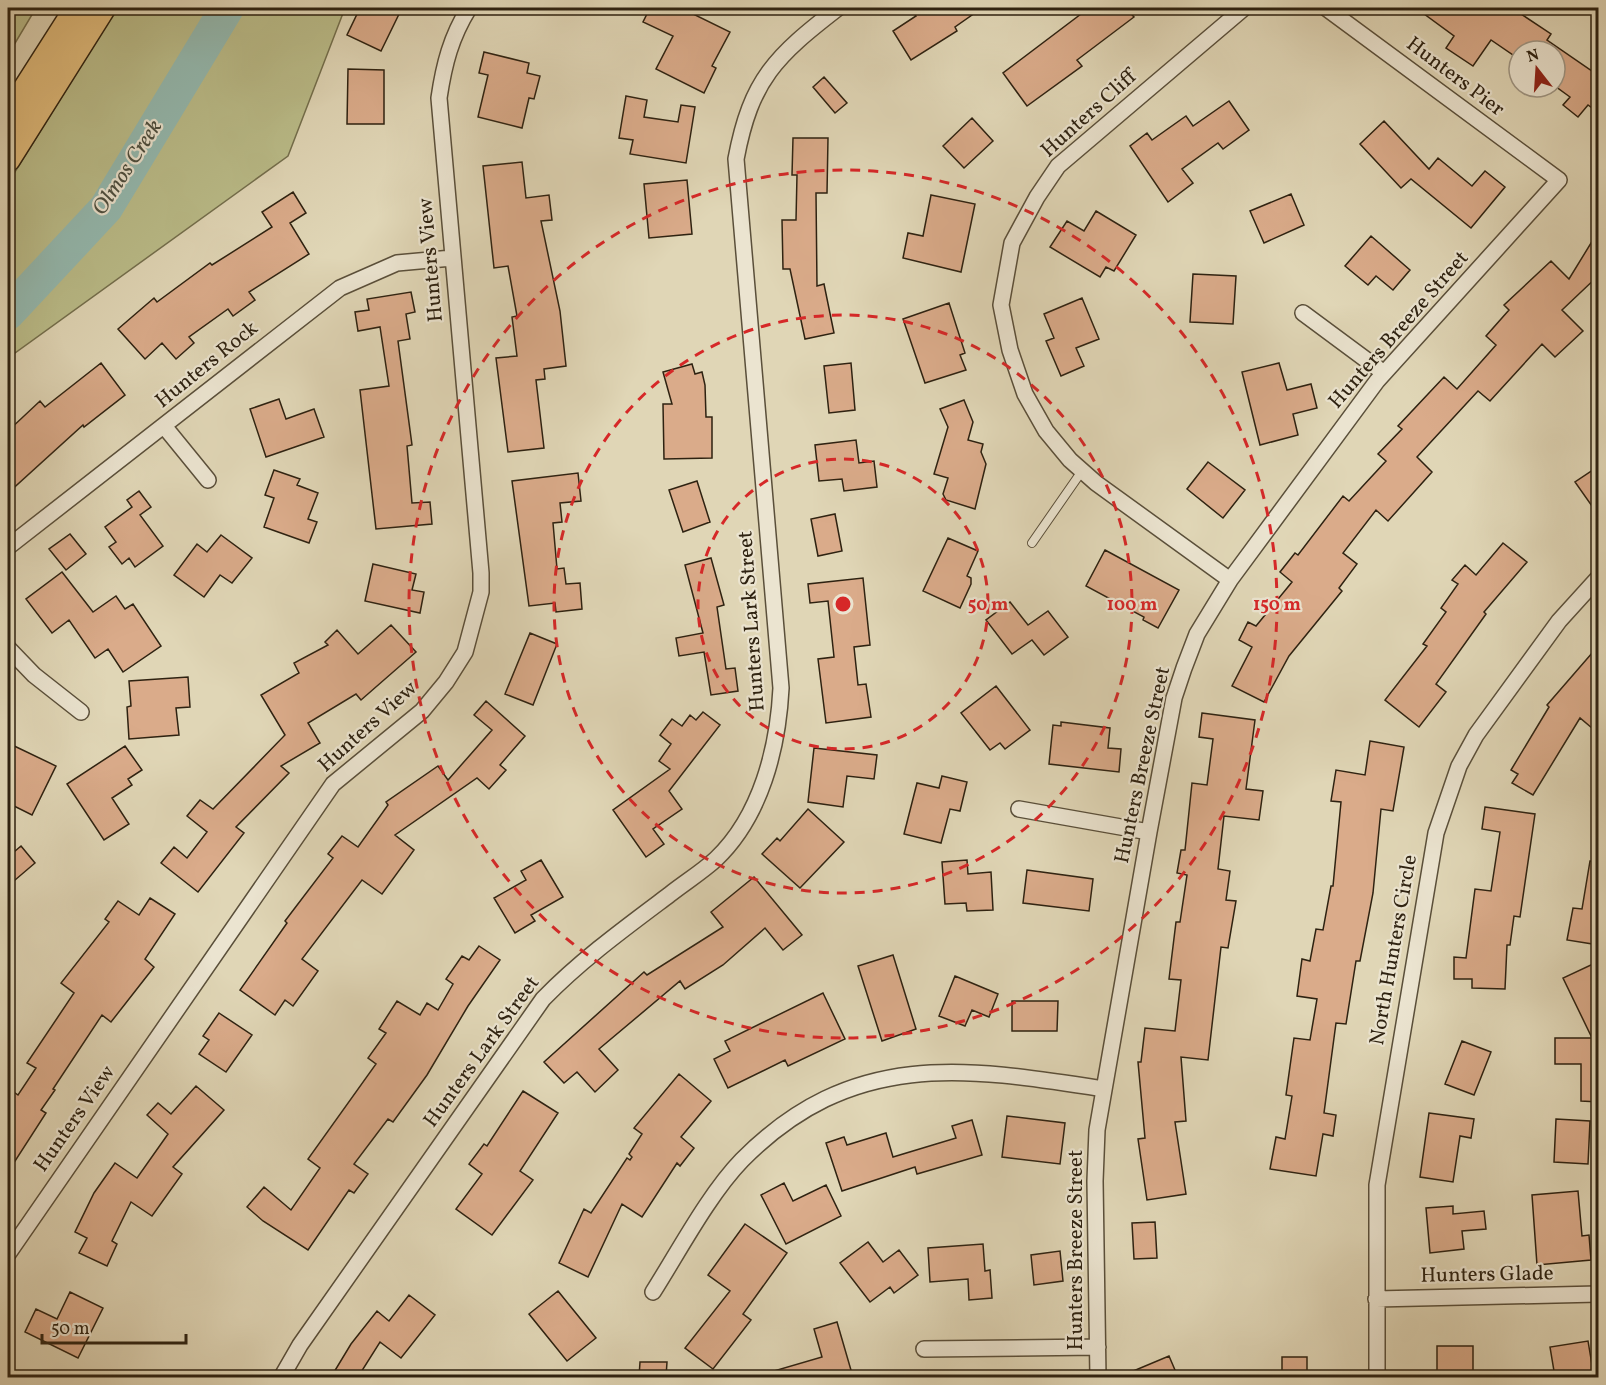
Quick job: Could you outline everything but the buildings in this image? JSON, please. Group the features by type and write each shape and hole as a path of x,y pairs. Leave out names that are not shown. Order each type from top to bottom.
{"main road":[{"path":"8,116 77,8"},
{"path":"12,152 103,8"}],"street":[{"name":"Hunters View","path":"8,1254 333,784 422,711 465,652 481,592 481,573 439,98 444,63 456,29 469,8"},
{"name":"Hunters Lark Street","path":"281,1377 300,1345 543,999 574,967 716,859 738,832 754,805 768,770 780,722 781,688 736,159 742,123 756,89 789,46 838,8"},
{"name":"Hunters Cliff","path":"1230,580 1082,471 1046,431 1025,394 1010,350 1001,305 1012,243 1036,197 1058,166 1244,8"},
{"name":"Hunters Pier","path":"1326,8 1559,180"},
{"name":"Hunters Breeze Street","path":"1098,1377 1095,1181 1097,1130 1174,698 1197,634 1230,580 1384,373 1559,180"},
{"name":"Hunters Rock","path":"8,547 340,288 397,263 452,258"},
{"path":"1303,313 1384,373"},
{"path":"164,426 208,480"},
{"name":"North Hunters Circle","path":"1377,1377 1377,1185 1381,1146 1436,833 1446,799 1476,735 1559,621 1599,578"},
{"path":"8,648 34,675 81,712"},
{"path":"1019,809 1149,832"},
{"path":"653,1292 716,1195 742,1160 791,1116 813,1104 879,1079 942,1071 1011,1075 1104,1089"},
{"name":"Hunters Glade","path":"1376,1299 1599,1294"},
{"path":"924,1349 1098,1347"}],"lane":[{"path":"1032,543 1082,471"}],"green space":[{"path":"8,8 36,8 8,55"},
{"path":"117,8 345,8 288,156 8,358 8,183"}],"waterway":[{"name":"Olmos Creek","path":"8,313 106,208 227,8"}]}
